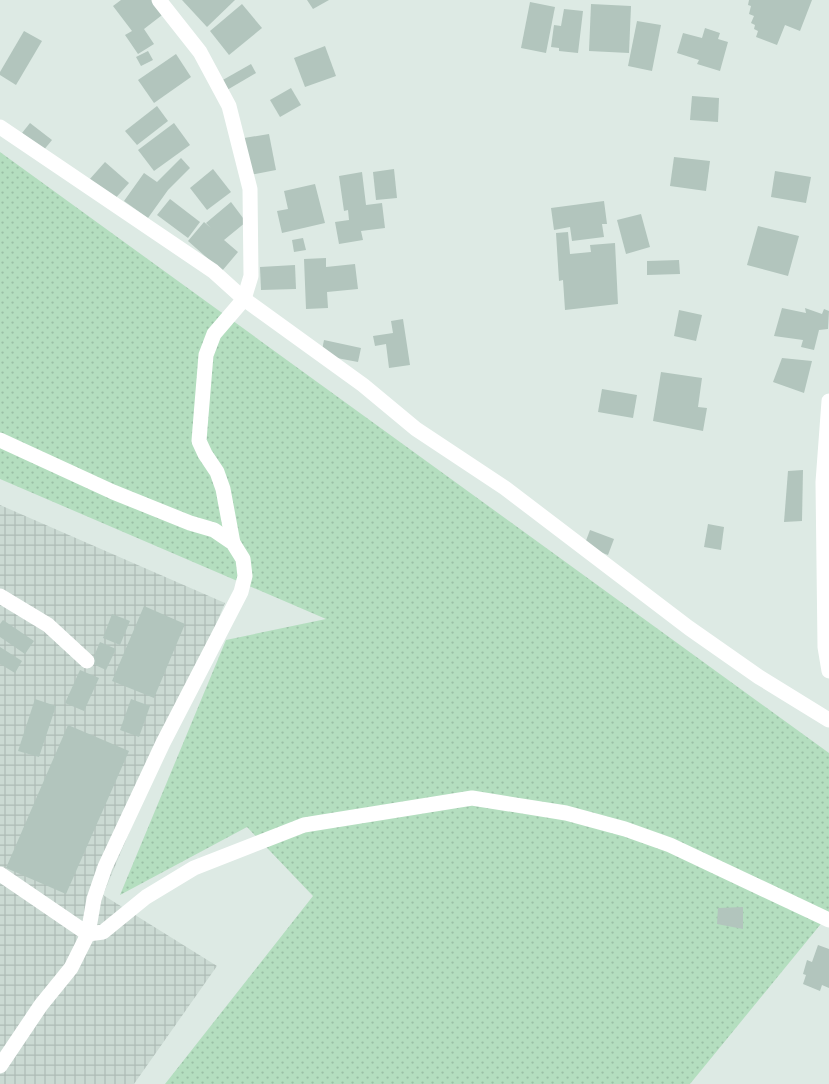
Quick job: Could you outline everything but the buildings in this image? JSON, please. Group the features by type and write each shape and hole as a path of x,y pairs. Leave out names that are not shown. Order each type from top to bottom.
{"street":[{"path":"2,1060 41,1005 71,968 88,934 94,899 104,867 164,743 242,592 245,576 243,559 233,543 223,489 217,472 199,441 206,355 214,334 244,299 251,276 250,189 229,106 200,52 159,0"},
{"path":"0,126 213,271 244,299 363,385 416,429 505,488 688,628 759,677 829,720"},
{"path":"829,401 823,482 827,623 825,647 829,671"},
{"path":"0,440 113,492 190,523 214,530 233,543"},
{"path":"0,596 48,625 87,661"},
{"path":"0,874 88,934 103,932 146,897 194,868 304,825 472,798 566,813 625,829 670,846 829,920"}],"shaded area":[{"path":"0,505 225,603 103,895 217,966 134,1084 0,1084"}],"green space":[{"path":"0,152 829,753 829,914 690,1084 165,1084 313,896 247,827 120,895 226,640 326,619 0,479"}]}
